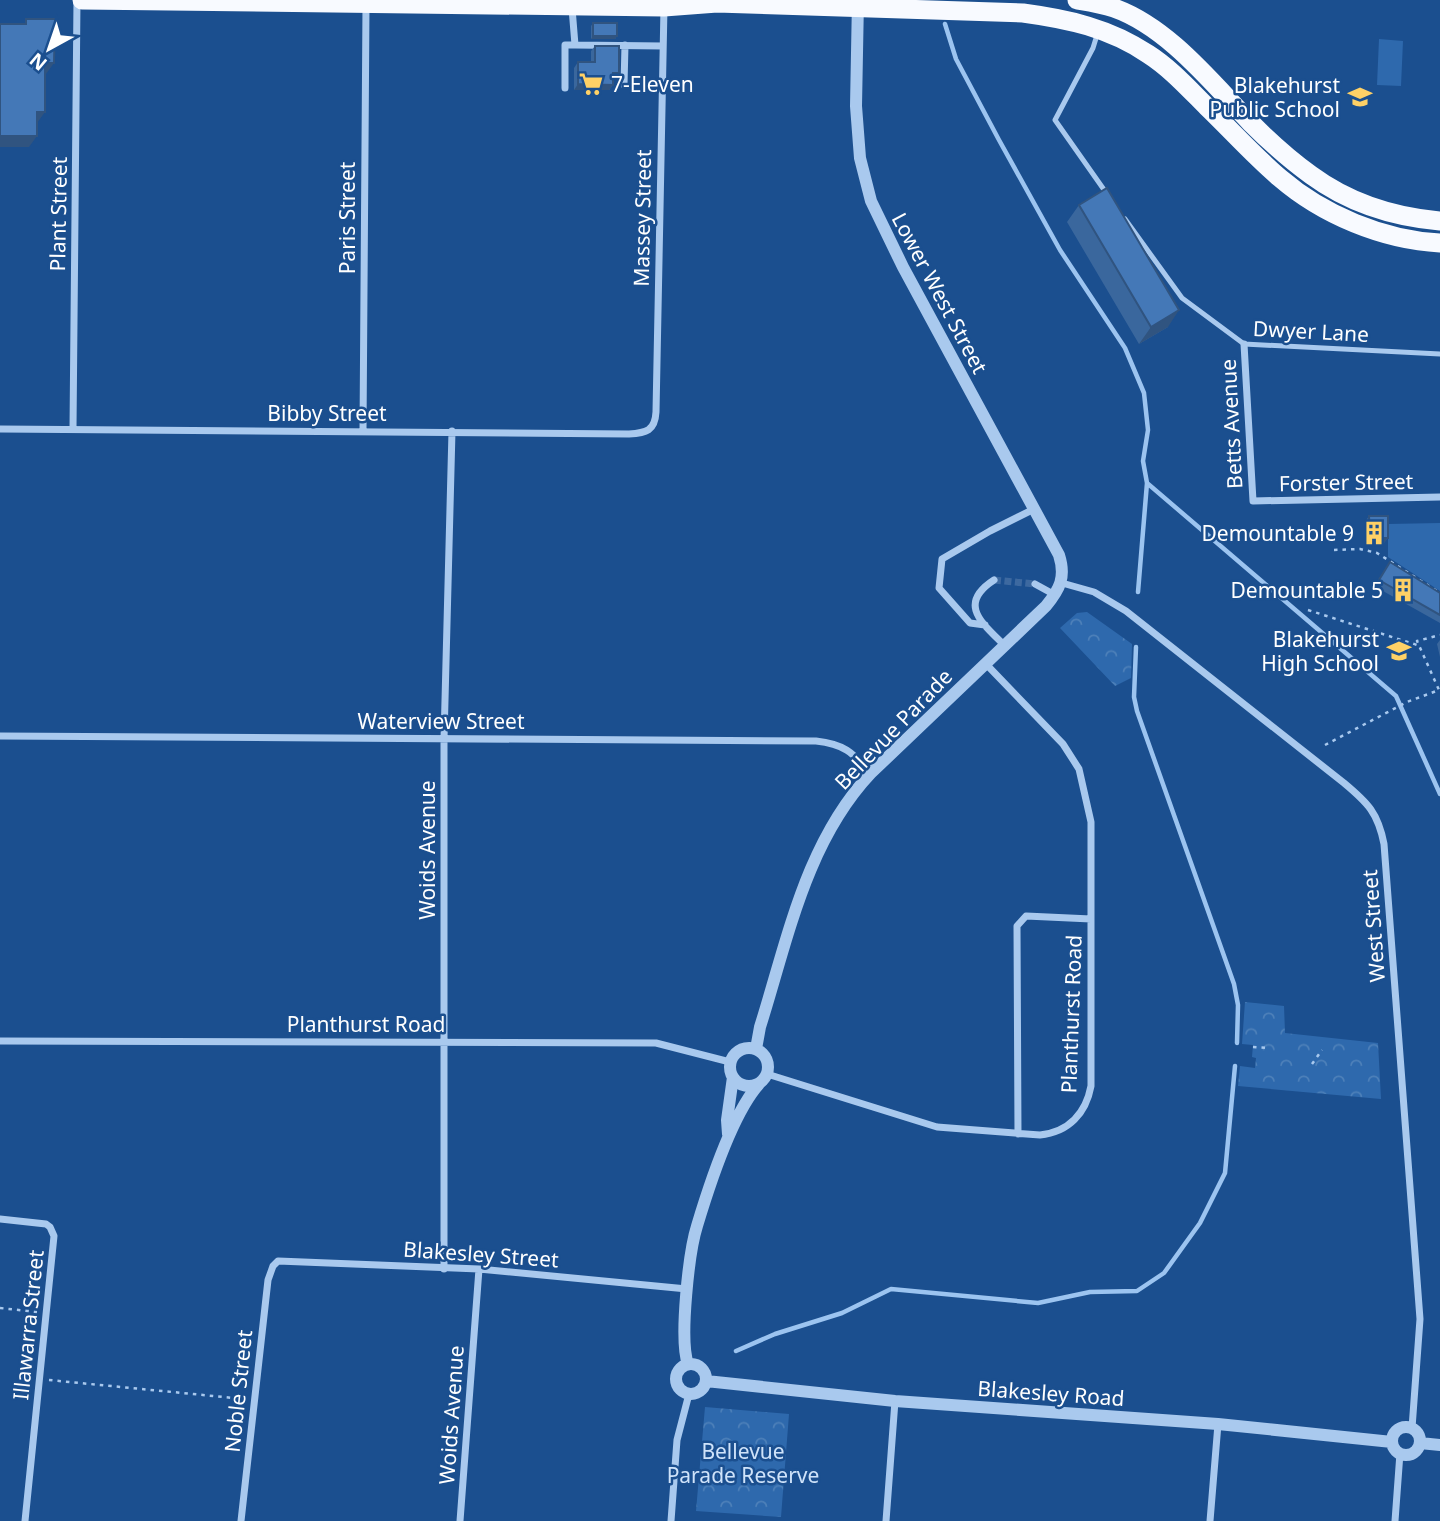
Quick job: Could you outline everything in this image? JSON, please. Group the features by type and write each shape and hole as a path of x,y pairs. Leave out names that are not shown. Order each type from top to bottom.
{"highway":[{"path":"80,0 664,7 717,3 858,3 1023,13 1098,27 1149,54 1173,73 1280,178 1324,209 1390,235 1440,243"},
{"path":"1077,0 1104,2 1138,20 1182,52 1265,136 1326,185 1367,206 1396,215 1440,221"}],"street":[{"name":"Plant Street","path":"73,429 80,0"},
{"path":"1098,27 1104,2"},
{"name":"Lower West Street","path":"858,3 857,119 860,158 871,201 903,267 1059,555 1063,572 1058,589"},
{"name":"Paris Street","path":"363,431 366,5"},
{"path":"572,6 575,44"},
{"name":"Massey Street","path":"652,428 656,412 664,7"},
{"path":"565,88 565,45 663,46"},
{"path":"624,85 625,45"},
{"name":"Betts Avenue","path":"1244,344 1253,501"},
{"name":"Bibby Street","path":"0,429 629,434 645,432 652,428"},
{"name":"Woids Avenue","path":"444,1269 444,739 452,431"},
{"name":"Forster Street","path":"1253,501 1440,497"},
{"path":"985,625 970,623 939,588 942,559 989,531 1034,509"},
{"path":"994,580 984,587 974,604 975,614 1004,645"},
{"name":"West Street","path":"1035,583 1058,589 1094,592 1126,611 1343,783 1376,814 1384,844 1420,1319 1412,1428"},
{"name":"Bellevue Parade","path":"756,1049 760,1027 811,864 852,793 1046,606 1058,589"},
{"name":"Planthurst Road","path":"763,1079 937,1127 1018,1134 1053,1134 1062,1130 1077,1118 1089,1099 1091,822 1079,769 1063,744 985,663"},
{"name":"Waterview Street","path":"0,736 816,741 838,744 853,753 872,773"},
{"path":"1018,1134 1017,926 1026,916 1091,919"},
{"name":"Planthurst Road","path":"0,1041 656,1043 730,1062"},
{"path":"688,1364 684,1352 687,1289 696,1228 743,1104 763,1079 767,1060 762,1052 756,1049 740,1049 730,1062 733,1077 727,1120 729,1138"},
{"path":"733,1077 744,1086 763,1079"},
{"name":"Illawarra Street","path":"0,1219 46,1224 54,1236 25,1521"},
{"name":"Blakesley Street","path":"273,1266 278,1261 293,1260 479,1269 687,1289"},
{"name":"Noble Street","path":"241,1521 268,1280 273,1266"},
{"name":"Woids Avenue","path":"460,1521 479,1269"},
{"path":"688,1364 702,1368 706,1381 702,1390 689,1394 680,1389 676,1379 679,1369 688,1364"},
{"name":"Blakesley Road","path":"706,1381 895,1401 1218,1424 1392,1442"},
{"path":"671,1521 677,1440 689,1394"},
{"path":"886,1521 895,1401"},
{"path":"1210,1521 1218,1424"},
{"path":"1395,1521 1400,1453 1392,1442 1398,1430 1412,1428 1419,1434 1420,1443 1413,1454 1400,1453"},
{"path":"1420,1443 1440,1445"}],"lane":[{"path":"1098,27 1093,48 1055,120 1111,201"},
{"name":"Dwyer Lane","path":"1119,211 1182,299 1244,344 1440,354"}],"path":[{"path":"1334,550 1360,549 1377,553 1440,593"},
{"path":"1308,610 1420,646"},
{"path":"1325,745 1408,702 1438,690 1417,641 1440,635"},
{"path":"1253,1047 1268,1048"},
{"path":"1312,1065 1322,1050"},
{"path":"0,1308 47,1314"},
{"path":"40,1379 255,1401"}],"green space":[{"path":"1379,39 1403,41 1401,86 1377,85"},
{"path":"1440,523 1440,591 1388,557 1388,524"},
{"path":"1087,612 1132,644 1131,678 1115,686 1060,628 1077,613"},
{"path":"1245,1002 1284,1006 1285,1033 1378,1043 1381,1099 1238,1086 1240,1066 1255,1068 1256,1058 1252,1057 1253,1045 1242,1044"},
{"name":"Bellevue Parade Reserve","path":"705,1407 789,1414 781,1517 696,1511"}],"building":[{"path":"26,19 55,19 54,63 45,63 45,112 37,112 37,136 0,136 0,24 26,24"},
{"path":"593,23 617,23 617,36 593,36"},
{"path":"595,46 619,46 619,73 613,73 613,85 578,84 578,62 595,62"},
{"path":"1107,188 1179,310 1151,327 1079,205"},
{"path":"1369,516 1388,516 1388,538 1370,538"},
{"path":"1390,562 1440,593 1440,615 1379,580"}],"waterway":[{"path":"945,24 956,59 999,140 1060,250 1125,348 1144,393 1148,430 1143,461 1147,483 1138,592"},
{"path":"1147,483 1396,696 1440,794"},
{"path":"1136,647 1134,697 1137,711 1234,984 1238,1005 1237,1043"},
{"path":"736,1351 775,1334 842,1313 891,1289 1038,1303 1090,1292 1137,1291 1164,1273 1200,1223 1225,1173 1235,1066"}],"tunnel":[{"path":"994,580 1035,584"}],"place":[{"name":"7-Eleven","path":"591,84"},
{"name":"Blakehurst Public School","path":"1360,97"},
{"name":"Demountable 9","path":"1374,533"},
{"name":"Demountable 5","path":"1403,590"},
{"name":"Blakehurst High School","path":"1399,651"}]}
